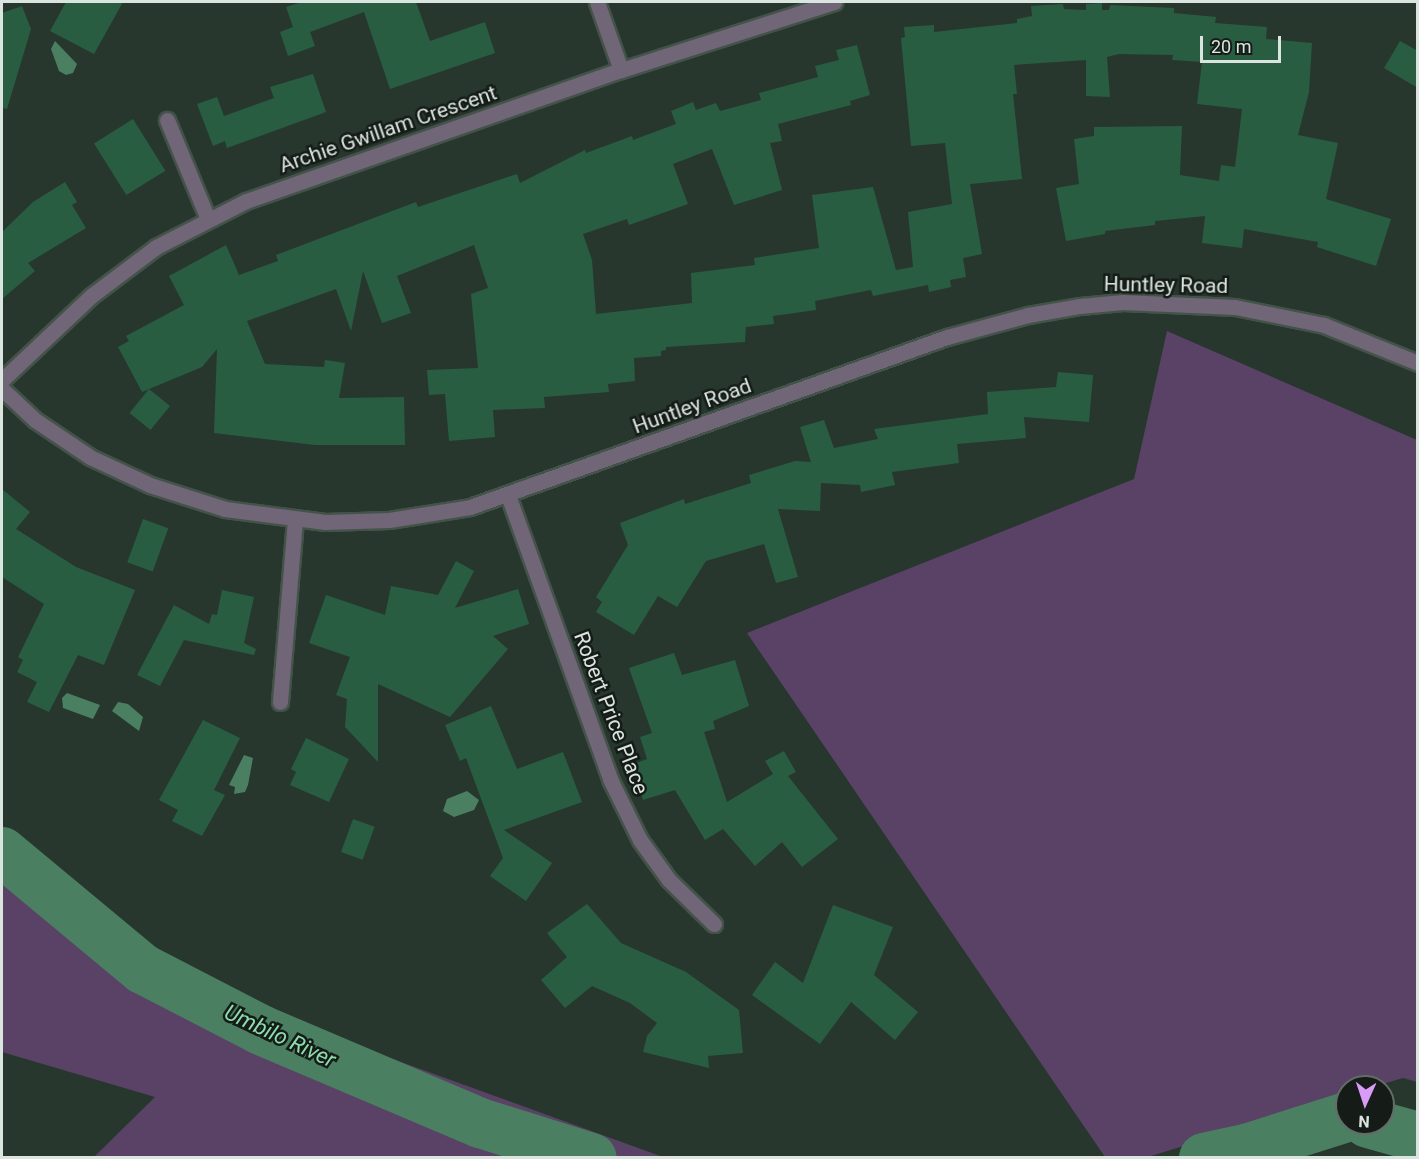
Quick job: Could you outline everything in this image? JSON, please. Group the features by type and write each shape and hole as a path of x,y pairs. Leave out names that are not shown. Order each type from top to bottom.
{"street":[{"path":"597,2 621,69"},
{"name":"Archie Gwillam Crescent","path":"2,380 91,296 156,247 246,201 621,69 834,2"},
{"path":"167,120 208,219"},
{"name":"Huntley Road","path":"2,389 35,420 90,457 150,485 225,510 295,520 389,520 470,507 947,337 1028,315 1080,306 1122,302 1234,307 1324,325 1418,363"},
{"name":"Robert Price Place","path":"508,495 610,779 640,840 663,872 714,924"},
{"path":"280,702 295,520"}],"shaded area":[{"path":"55,41 77,64 73,73 66,75 59,71 51,49"},
{"path":"1167,331 1417,440 1417,1082 1403,1078 1395,1080 1395,1075 1335,1075 1335,1099 1148,1157 1105,1157 747,633 1134,479"},
{"path":"67,693 100,705 93,719 63,708 62,698"},
{"path":"118,702 128,704 143,717 139,731 112,711"},
{"path":"244,755 253,758 248,785 245,792 234,794 235,787 229,785"},
{"path":"467,791 479,800 474,810 454,817 443,811 447,799"},
{"path":"2,858 200,989 663,1157 94,1157 155,1097 2,1052"}],"building":[{"path":"66,2 123,2 94,54 50,31"},
{"path":"302,2 416,2 430,41 485,22 495,53 390,89 364,12 310,32 315,46 288,56 280,32 293,27 286,7"},
{"path":"1102,3 1102,10 1109,10 1110,5 1174,8 1174,13 1216,17 1215,23 1267,27 1266,39 1312,43 1309,92 1298,135 1338,143 1326,199 1391,219 1376,266 1317,247 1318,242 1244,229 1242,248 1202,243 1205,216 1155,221 1155,225 1105,231 1105,234 1066,241 1056,188 1079,184 1074,139 1094,136 1094,127 1182,126 1180,175 1219,181 1221,165 1235,167 1242,109 1197,104 1202,62 1172,60 1173,55 1119,54 1107,57 1110,97 1086,96 1086,60 1014,65 1017,94 1013,94 1022,179 970,184 982,254 963,258 966,277 950,280 951,287 929,292 928,285 873,296 871,290 815,301 816,310 773,316 774,324 746,327 745,342 666,347 666,350 661,351 661,356 634,358 635,381 608,384 609,392 544,397 545,408 493,410 495,437 449,441 445,394 429,395 427,370 478,368 471,294 488,288 474,245 397,276 411,313 382,323 363,271 351,331 336,289 247,321 265,364 324,367 325,360 345,363 339,398 404,397 405,445 315,445 214,433 217,349 202,367 142,392 118,347 129,341 126,336 184,305 169,276 226,245 239,275 278,261 276,255 416,202 418,207 517,174 520,183 585,150 586,153 632,136 633,140 676,124 671,111 693,102 696,110 716,103 720,111 761,100 759,93 818,77 815,66 839,60 836,50 857,45 870,95 850,101 851,105 778,124 782,141 770,143 782,190 734,205 712,149 673,164 688,204 629,225 627,219 583,234 592,260 596,314 692,303 691,273 755,265 754,258 819,248 812,195 873,187 896,270 913,267 908,212 952,204 945,143 911,146 901,38 905,37 904,27 934,25 934,32 1017,23 1017,19 1032,16 1031,6 1063,4 1064,9 1086,10 1086,4"},
{"path":"22,6 31,29 7,109 2,108 2,13"},
{"path":"1400,41 1418,51 1418,88 1384,68"},
{"path":"313,74 326,112 227,148 225,141 213,146 197,104 217,97 224,116 274,98 270,87"},
{"path":"133,119 165,171 126,195 94,143"},
{"path":"65,182 77,202 72,205 86,228 28,263 35,271 2,299 2,232 33,202"},
{"path":"1058,372 1093,375 1089,422 1024,417 1026,438 957,444 959,463 892,472 895,485 861,492 860,485 821,483 820,511 778,509 798,577 776,583 764,544 706,561 677,607 658,596 634,635 596,612 602,602 596,597 628,545 620,523 684,499 685,504 751,483 749,475 795,461 811,462 800,427 824,420 834,448 878,439 874,429 988,414 987,392 1056,387"},
{"path":"149,389 170,406 150,430 129,413"},
{"path":"2,489 30,512 16,529 76,567 135,590 104,665 78,655 49,712 27,702 37,682 17,672 23,660 18,657 44,604 2,577"},
{"path":"143,519 168,528 153,571 127,562"},
{"path":"456,561 474,571 455,608 518,589 529,624 493,636 508,649 450,717 378,684 378,762 345,727 347,699 336,695 350,657 309,643 326,595 385,615 391,586 438,595"},
{"path":"222,590 254,597 244,643 256,649 254,655 184,640 160,686 137,675 174,605 209,624 212,614 217,615"},
{"path":"674,653 682,675 735,660 749,706 713,721 715,729 704,732 727,802 773,774 765,761 784,751 796,772 788,776 838,839 802,867 782,842 755,866 723,829 705,840 675,790 643,800 631,765 647,759 640,737 652,733 629,668"},
{"path":"491,706 517,769 563,752 582,802 504,830 552,863 526,901 490,876 503,858 466,758 460,761 445,725"},
{"path":"203,720 240,738 214,790 225,795 202,836 172,821 178,810 159,800"},
{"path":"306,738 349,759 329,802 290,785 296,772 291,769"},
{"path":"353,819 375,827 363,860 341,852"},
{"path":"587,904 621,943 686,972 739,1010 743,1053 708,1056 709,1068 643,1052 647,1036 657,1023 630,1003 592,986 565,1008 541,980 567,957 547,933"},
{"path":"833,905 893,927 874,975 918,1012 895,1040 851,1002 820,1044 752,995 775,962 803,983"}],"waterway":[{"name":"Umbilo River","path":"2,852 143,969 261,1030 480,1123 592,1158"},
{"name":"Umbilo River","path":"1204,1158 1249,1148 1335,1121"},
{"name":"Umbilo River","path":"1395,1131 1418,1137"}]}
